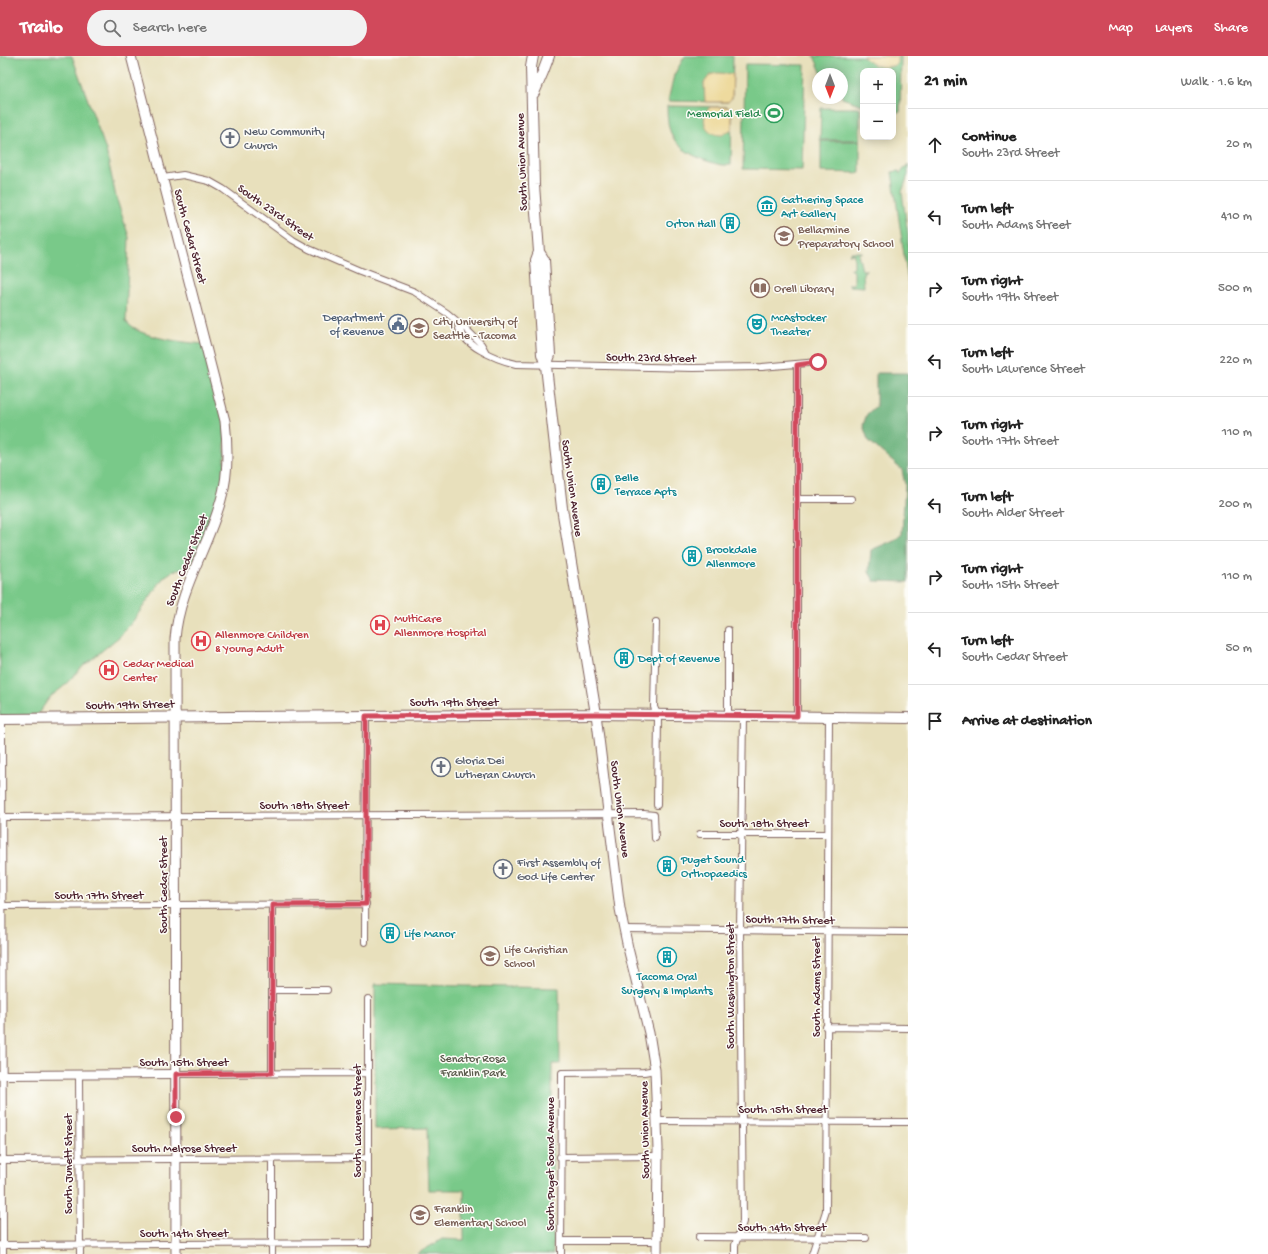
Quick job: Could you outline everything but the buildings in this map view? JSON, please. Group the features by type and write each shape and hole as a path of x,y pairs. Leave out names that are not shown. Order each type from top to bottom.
{"main road":[{"name":"South Cedar Street","path":"131,56 225,421 228,448 227,467 222,499 183,596 177,619 175,650 176,1254"},
{"name":"South Union Avenue","path":"533,56 531,67 533,95 534,185 539,252 536,260 542,354 546,366 562,508 596,714 624,929 649,1033 655,1070 658,1121 657,1254"},
{"name":"South Union Avenue","path":"533,95 544,72 548,56"},
{"name":"South 19th Street","path":"1,719 176,716 596,714 658,716 908,718"}],"street":[{"name":"South 23rd Street","path":"163,178 183,175 209,181 223,189 293,240 309,249 360,271 415,292 447,313 458,324 471,333 484,347 486,353 508,362 546,366 693,368 797,365 818,362"},
{"path":"797,365 797,716"},
{"path":"796,499 851,499"},
{"path":"656,622 654,707 658,716 657,805"},
{"path":"728,630 728,716"},
{"path":"365,942 366,716"},
{"name":"South Washington Street","path":"735,1254 738,1237 743,1222 740,929 743,716"},
{"name":"South Adams Street","path":"812,1254 826,1211 827,834 829,717"},
{"path":"1,719 3,1254"},
{"name":"South 18th Street","path":"2,817 654,815 655,838"},
{"name":"South 18th Street","path":"700,834 827,834"},
{"name":"South 17th Street","path":"1,906 366,904"},
{"path":"272,905 272,1073"},
{"name":"South 17th Street","path":"624,929 740,929 908,932"},
{"path":"272,990 327,990"},
{"name":"South Lawrence Street","path":"368,999 368,1242"},
{"path":"826,1027 908,1028"},
{"name":"South Puget Sound Avenue","path":"561,1254 560,1157 562,1073 644,1072 655,1070"},
{"name":"South 15th Street","path":"2,1075 367,1073"},
{"name":"South Junett Street","path":"79,1075 80,1254"},
{"name":"South 15th Street","path":"658,1121 908,1122"},
{"path":"560,1157 658,1156"},
{"name":"South Melrose Street","path":"2,1160 368,1158"},
{"path":"272,1159 272,1254"},
{"name":"South 14th Street","path":"699,1237 866,1238"},
{"path":"561,1242 657,1241"},
{"name":"South 14th Street","path":"2,1245 368,1242"}],"green space":[{"path":"0,56 72,56 106,150 116,197 129,237 126,321 140,332 175,341 206,344 225,421 225,482 192,567 173,571 164,577 133,621 120,636 81,668 63,687 50,697 38,714 0,719"},
{"path":"685,56 733,56 732,98 728,102 668,101 674,75"},
{"path":"814,56 901,56 900,112 896,112 896,68 860,68 860,104 848,100 848,68 819,68"},
{"name":"Memorial Field","path":"745,64 805,65 802,170 743,169"},
{"path":"667,106 728,107 732,111 731,165 720,165 704,160 694,156 680,146 671,134 667,117"},
{"path":"821,108 860,108 860,140 820,140"},
{"path":"821,141 860,141 860,173 821,172"},
{"path":"908,164 908,175 902,192 908,234 908,282 892,172 899,171 900,174"},
{"path":"851,252 862,252 858,254 862,270 867,270 863,272 864,287 849,286 849,284 854,284 854,271 849,269 854,268 854,254 849,254"},
{"path":"876,373 908,373 908,582 874,581 869,572 871,550 894,540 902,533 905,485 902,470 868,440 863,425 867,414 876,406"},
{"name":"Senator Rosa Franklin Park","path":"375,984 559,988 560,1064 552,1064 553,1254 417,1254 442,1239 464,1240 464,1190 429,1190 427,1128 375,1129"}],"sand":[{"path":"863,56 897,56 897,64 887,67 878,66 870,63"},
{"path":"717,73 733,74 732,98 728,102 705,102 704,83 710,75"},
{"path":"710,107 728,107 732,111 732,129 722,135 711,132 708,129 704,121"}],"place":[{"name":"Memorial Field","path":"774,113"},
{"name":"New Community Church","path":"230,138"},
{"name":"Gathering Space Art Gallery","path":"767,206"},
{"name":"Orton Hall","path":"730,223"},
{"name":"Bellarmine Preparatory School","path":"784,236"},
{"name":"Orell Library","path":"760,288"},
{"name":"Department of Revenue","path":"398,324"},
{"name":"McAstocker Theater","path":"757,324"},
{"name":"City University of Seattle - Tacoma","path":"419,328"},
{"name":"Belle Terrace Apts","path":"601,484"},
{"name":"Brookdale Allenmore","path":"692,556"},
{"name":"MultiCare Allenmore Hospital","path":"380,625"},
{"name":"Allenmore Children & Young Adult","path":"201,641"},
{"name":"Dept of Revenue","path":"624,658"},
{"name":"Cedar Medical Center","path":"109,670"},
{"name":"Gloria Dei Lutheran Church","path":"441,767"},
{"name":"Puget Sound Orthopaedics","path":"667,866"},
{"name":"First Assembly of God Life Center","path":"503,869"},
{"name":"Life Manor","path":"390,933"},
{"name":"Life Christian School","path":"490,956"},
{"name":"Tacoma Oral Surgery & Implants","path":"667,957"},
{"name":"Franklin Elementary School","path":"420,1215"}],"route":[{"path":"176,1117 176,1074 272,1073 272,905 366,904 366,716 596,714 658,716 797,716 797,365 818,362"}]}
